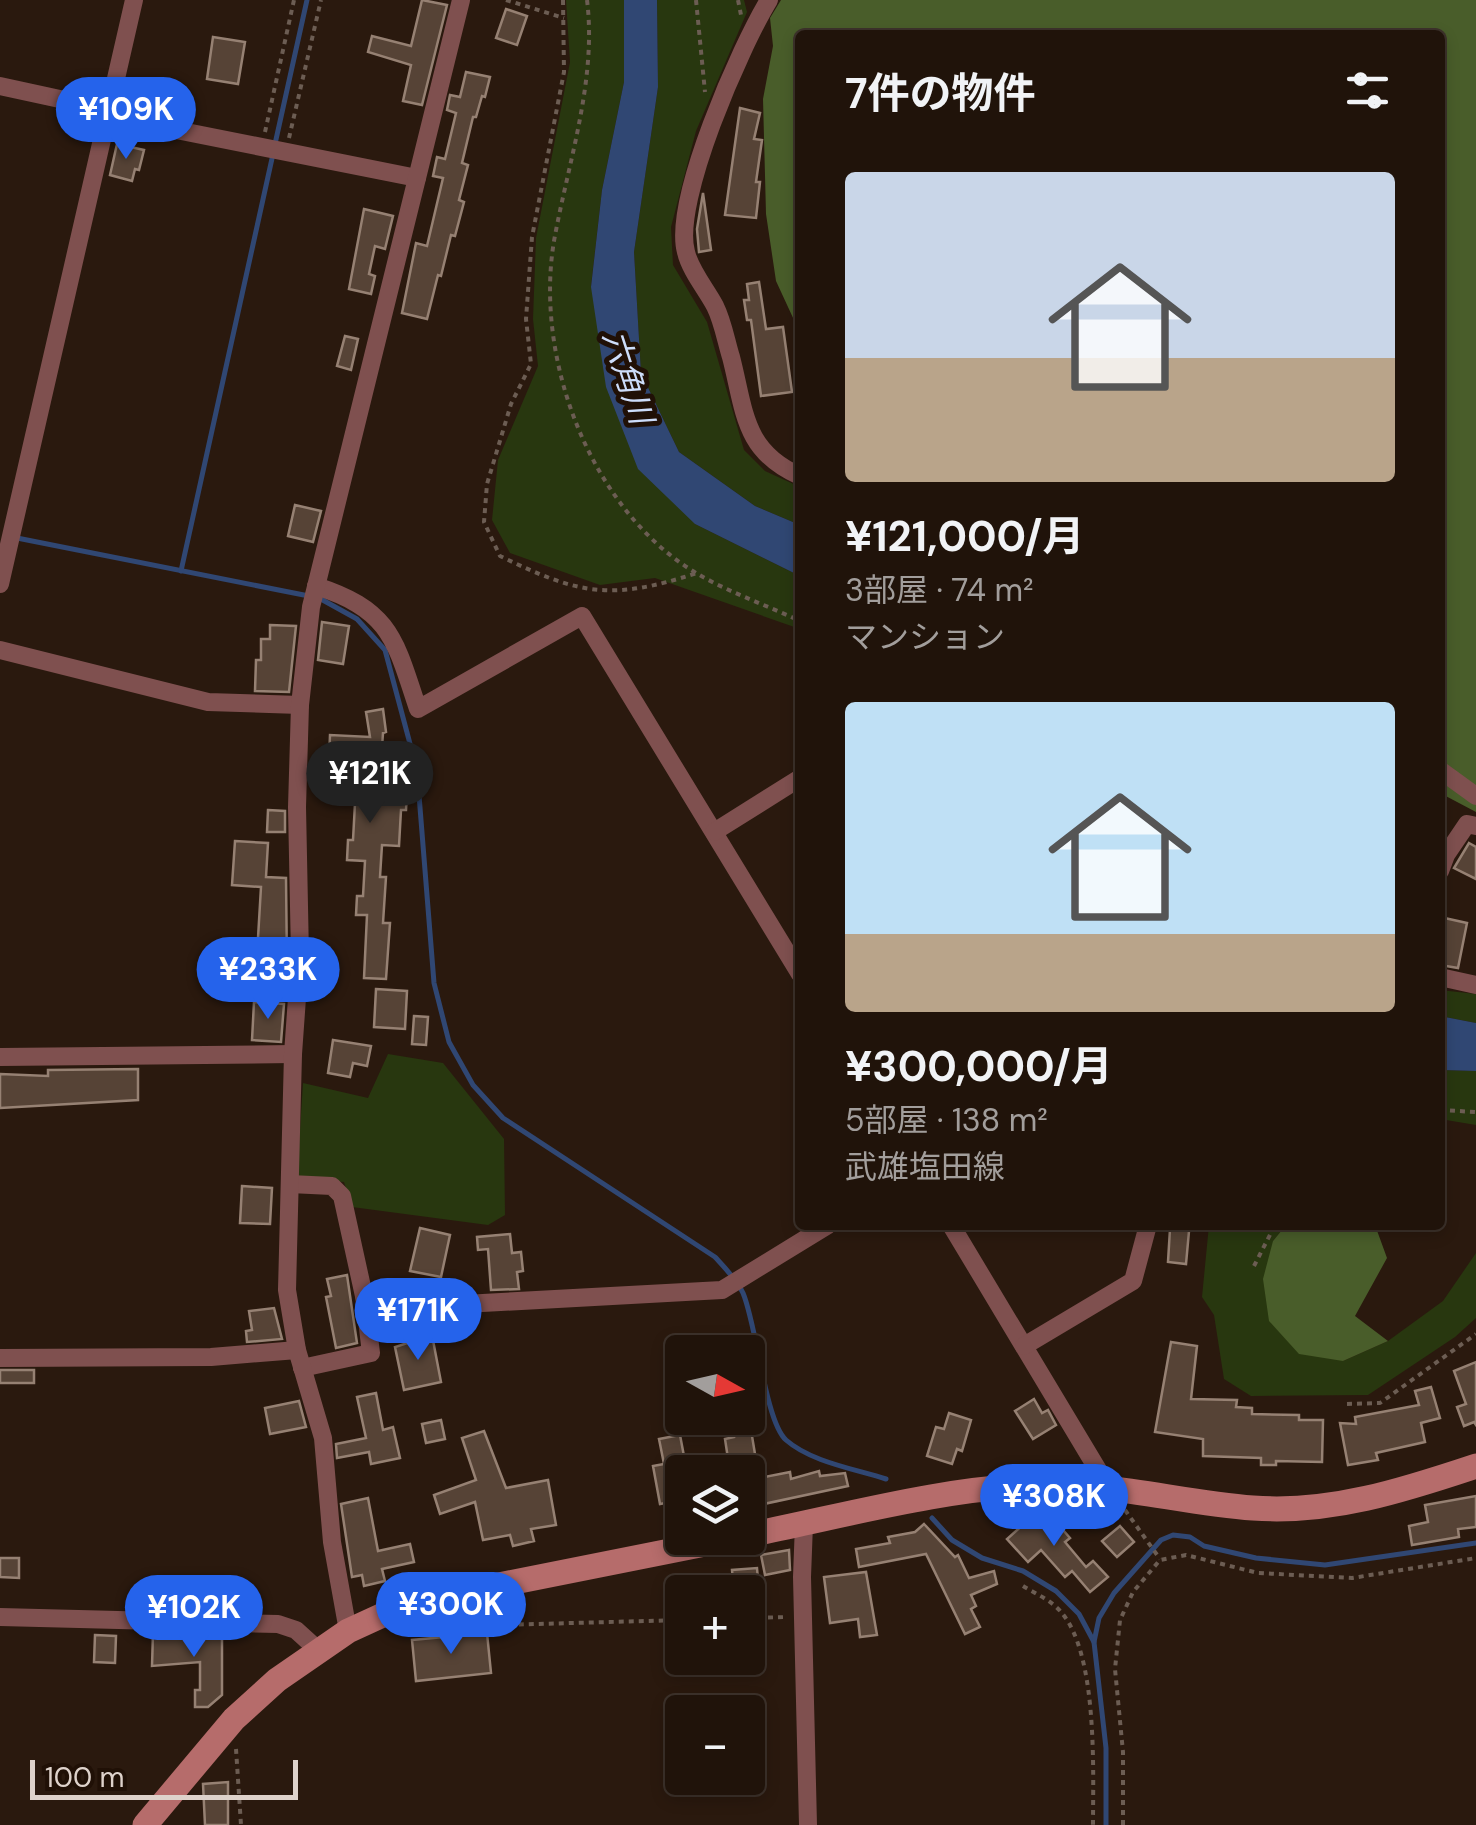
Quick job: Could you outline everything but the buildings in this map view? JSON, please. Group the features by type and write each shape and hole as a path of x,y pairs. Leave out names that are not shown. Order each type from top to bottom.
{"main road":[{"path":"765,1532 978,1488 1045,1484 1256,1508 1330,1506 1398,1492 1476,1466"},
{"path":"145,1825 234,1719 277,1680 348,1631 409,1603 665,1551"}],"street":[{"path":"0,584 134,0"},
{"path":"348,1631 332,1542 323,1438 296,1350 287,1290 293,1054 300,956 296,808 300,705 310,608 461,0"},
{"path":"770,0 751,30 709,131 687,209 685,252 718,312 754,443 776,466 795,474"},
{"path":"0,86 92,106 106,116 416,178"},
{"path":"316,586 344,595 373,613 396,642 418,709 582,616 795,966"},
{"path":"0,650 208,702 300,705"},
{"path":"1445,774 1476,796"},
{"path":"714,832 795,781"},
{"path":"1445,858 1467,824 1476,826"},
{"path":"1445,978 1476,985"},
{"path":"0,1058 293,1054"},
{"path":"290,1184 332,1186 342,1196 364,1296 371,1353 302,1368"},
{"path":"364,1296 420,1290 446,1305 722,1290 820,1230"},
{"path":"954,1230 1110,1490"},
{"path":"1024,1346 1133,1281 1147,1230"},
{"path":"0,1358 210,1357 296,1350"},
{"path":"804,1524 802,1617 808,1825"},
{"path":"0,1616 278,1624 296,1630 318,1650"}],"path":[{"path":"262,147 294,0"},
{"path":"286,152 321,0"},
{"path":"506,0 564,18"},
{"path":"563,0 564,72 532,237 526,318 531,364 497,444 487,484 484,522 500,556 577,589 613,593 653,588 697,574"},
{"path":"587,0 587,69 553,247 552,314 566,397 594,466 622,508 655,543 697,574 795,618"},
{"path":"696,0 705,94"},
{"path":"1445,1110 1476,1112"},
{"path":"1254,1266 1273,1230"},
{"path":"1347,1404 1380,1402 1476,1334"},
{"path":"1143,1536 1160,1560"},
{"path":"1123,1825 1123,1752 1115,1669 1120,1620 1132,1592 1160,1560 1186,1555 1258,1573 1352,1578 1476,1558"},
{"path":"495,1584 500,1625 665,1620"},
{"path":"1022,1586 1050,1602 1064,1616 1083,1662 1093,1721 1093,1825"},
{"path":"765,1618 802,1617"},
{"path":"234,1719 241,1825"}],"green space":[{"path":"566,0 624,0 624,82 602,190 591,286 695,524 795,574 795,627 655,578 600,585 510,553 492,520 498,460 538,366 533,319 536,238 570,62"},
{"path":"657,0 744,0 747,12 696,131 671,227 673,265 707,322 744,450 765,471 795,485 795,523 755,506 679,452 641,373 634,252 658,87"},
{"path":"781,0 1476,0 1476,812 1445,796 1445,30 795,30 795,322 776,281 766,214 763,99 773,46 770,18"},
{"path":"1445,991 1476,994 1476,1023 1445,1017"},
{"path":"388,1054 443,1063 504,1139 505,1215 488,1225 352,1207 344,1182 297,1178 303,1083 368,1098"},
{"path":"1445,1070 1476,1071 1476,1125 1445,1120"},
{"path":"1209,1230 1282,1230 1273,1241 1343,1361 1388,1341 1443,1301 1476,1253 1476,1318 1455,1337 1368,1395 1251,1396 1224,1379 1214,1315 1202,1297"},
{"path":"1282,1230 1377,1230 1387,1258 1355,1316 1388,1341 1343,1361 1299,1354 1269,1321 1263,1279 1273,1241"}],"water":[{"name":"六角川","path":"624,0 657,0 658,87 634,252 641,373 679,452 755,506 795,523 795,574 695,524 638,469 606,387 591,287 602,190 624,82"},
{"path":"1445,1017 1476,1023 1476,1071 1445,1070"}],"waterway":[{"path":"275,144 307,0"},
{"path":"181,571 273,154"},
{"path":"17,538 319,598 357,619 385,650 417,770 434,983 449,1042 473,1085 503,1118 715,1257 743,1293 772,1414 786,1440 820,1459 886,1479"},
{"path":"932,1518 952,1540 982,1558 1023,1571 1056,1591 1079,1614 1094,1642 1106,1748 1106,1825"},
{"path":"1094,1642 1099,1618 1114,1593 1161,1540 1173,1535 1256,1558 1325,1565 1476,1543"}]}
